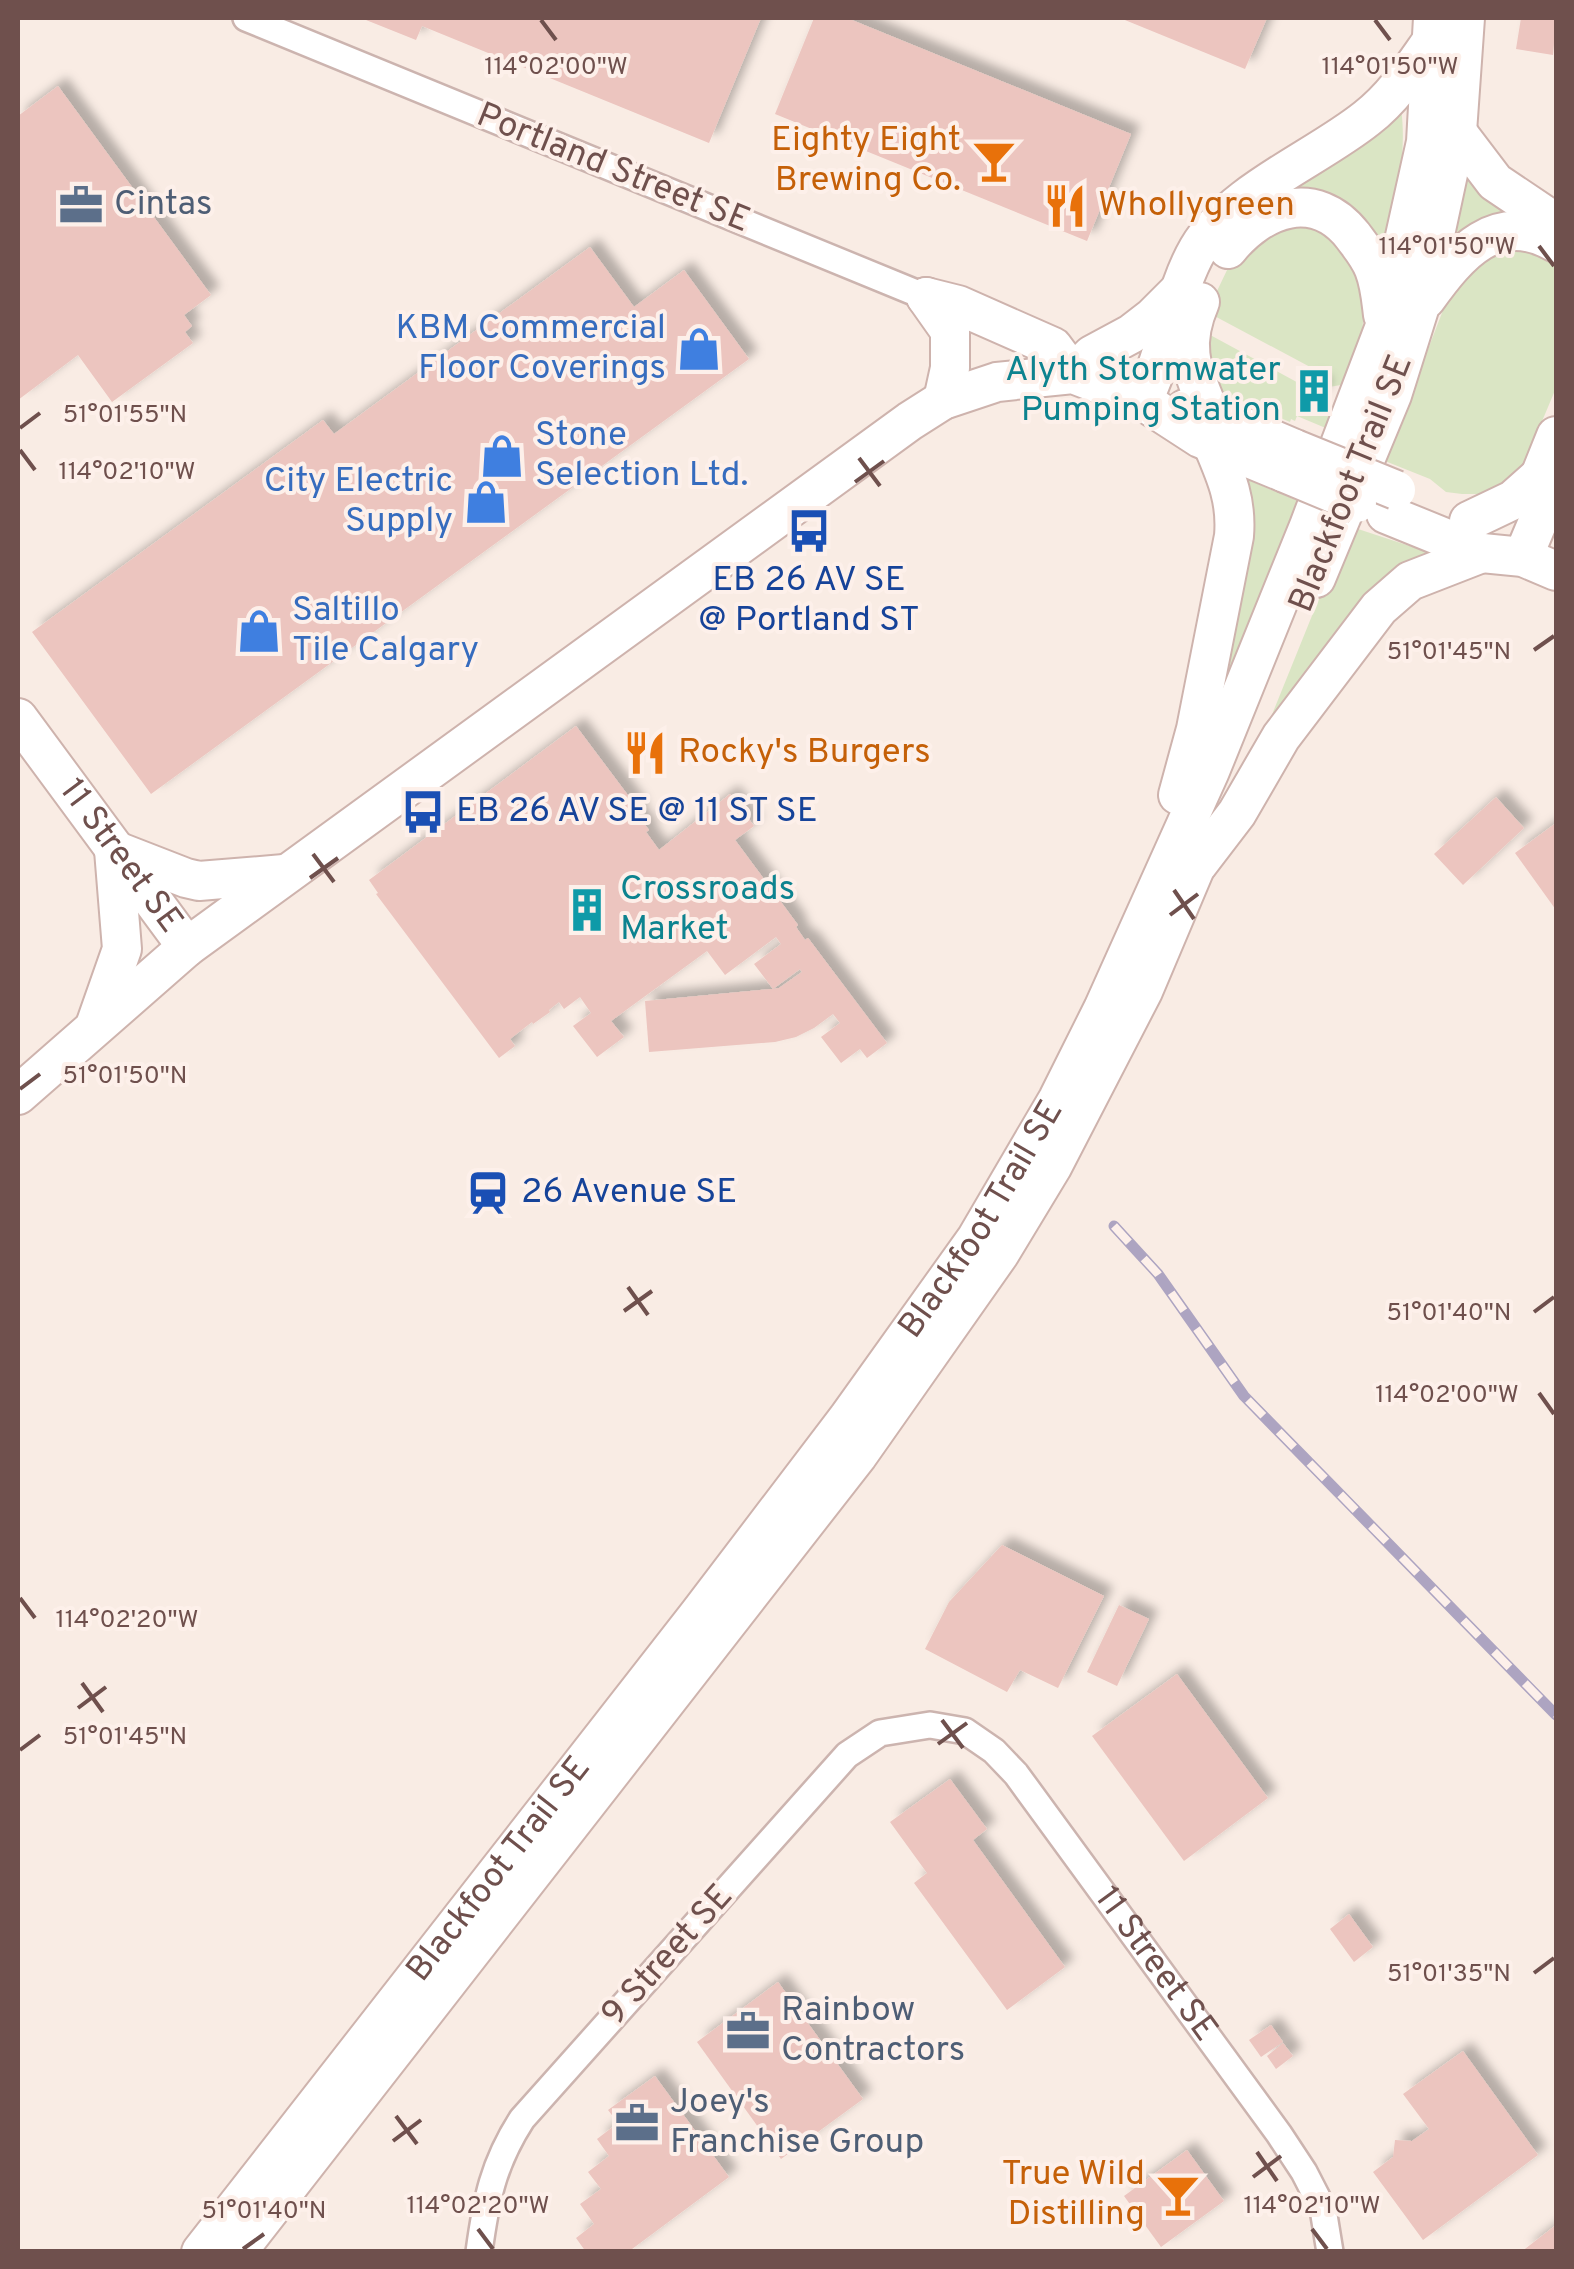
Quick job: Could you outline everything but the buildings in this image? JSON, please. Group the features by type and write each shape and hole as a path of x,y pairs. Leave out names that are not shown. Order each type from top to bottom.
{"main road":[{"name":"Blackfoot Trail SE","path":"201,2252 848,1418 976,1239 1058,1099 1183,863 1392,395 1419,309 1457,132 1464,18"},
{"path":"1143,402 1198,248 1243,200 1368,118 1400,86 1432,30"},
{"name":"Blackfoot Trail SE","path":"237,2252 858,1454 1000,1252 1052,1167 1134,1007 1210,771 1385,326 1426,142 1432,30"},
{"path":"1457,132 1495,182 1556,224"},
{"path":"1183,863 1177,798 1196,729 1236,514 1189,357 1192,324 1214,270 1230,246 1254,222 1278,210 1304,206 1346,228 1367,254 1380,286 1385,326"},
{"path":"1419,309 1465,251 1496,233 1514,230 1556,244"},
{"path":"1073,374 1092,354 1153,318 1181,290"},
{"path":"926,297 958,305 1053,347 1073,374"},
{"path":"926,297 950,331 950,368 943,400"},
{"path":"18,1095 187,946 943,400 997,382 1073,374 1540,564 1540,476 1556,436"},
{"path":"1183,863 1237,814 1281,738 1379,608 1410,581 1476,537 1540,476"},
{"name":"11 Street SE","path":"18,718 187,946"},
{"path":"95,1026 122,949 114,850 199,881 284,874"}],"street":[{"name":"Portland Street SE","path":"246,18 926,297"},
{"name":"9 Street SE","path":"480,2252 491,2180 522,2119 847,1755 880,1733 930,1725"},
{"name":"11 Street SE","path":"930,1725 965,1731 994,1750 1016,1774 1304,2172 1323,2209 1330,2252"}],"green space":[{"path":"1401,108 1401,166 1383,262 1272,197"},
{"path":"1464,174 1480,191 1519,213 1460,237 1456,232"},
{"path":"1300,221 1331,231 1359,273 1363,329 1347,384 1329,387 1308,376 1312,368 1207,312 1228,268 1248,243"},
{"path":"1488,245 1550,255 1556,262 1556,388 1519,476 1482,494 1446,492 1430,479 1385,461 1450,292"},
{"path":"1201,330 1304,386 1300,394 1319,402 1333,418 1328,429 1297,416 1290,422 1278,417 1276,422 1228,398 1214,381"},
{"path":"1239,476 1298,501 1271,568 1276,573 1212,729"},
{"path":"1355,528 1434,554 1258,749 1322,591 1329,592"}],"railway":[{"path":"1114,1226 1158,1274 1244,1396 1556,1715"}],"place":[{"name":"Eighty Eight Brewing Co.","path":"994,161"},
{"name":"Cintas","path":"81,205"},
{"name":"Whollygreen","path":"1065,206"},
{"name":"KBM Commercial Floor Coverings","path":"699,349"},
{"name":"Alyth Stormwater Pumping Station","path":"1314,391"},
{"name":"Stone Selection Ltd.","path":"502,456"},
{"name":"City Electric Supply","path":"486,502"},
{"name":"EB 26 AV SE @ Portland ST","path":"809,531"},
{"name":"Saltillo Tile Calgary","path":"259,631"},
{"name":"Rocky's Burgers","path":"645,753"},
{"name":"EB 26 AV SE @ 11 ST SE","path":"423,812"},
{"name":"Crossroads Market","path":"587,910"},
{"name":"26 Avenue SE","path":"488,1193"},
{"name":"Rainbow Contractors","path":"748,2031"},
{"name":"Joey's Franchise Group","path":"637,2123"},
{"name":"True Wild Distilling","path":"1178,2195"}]}
